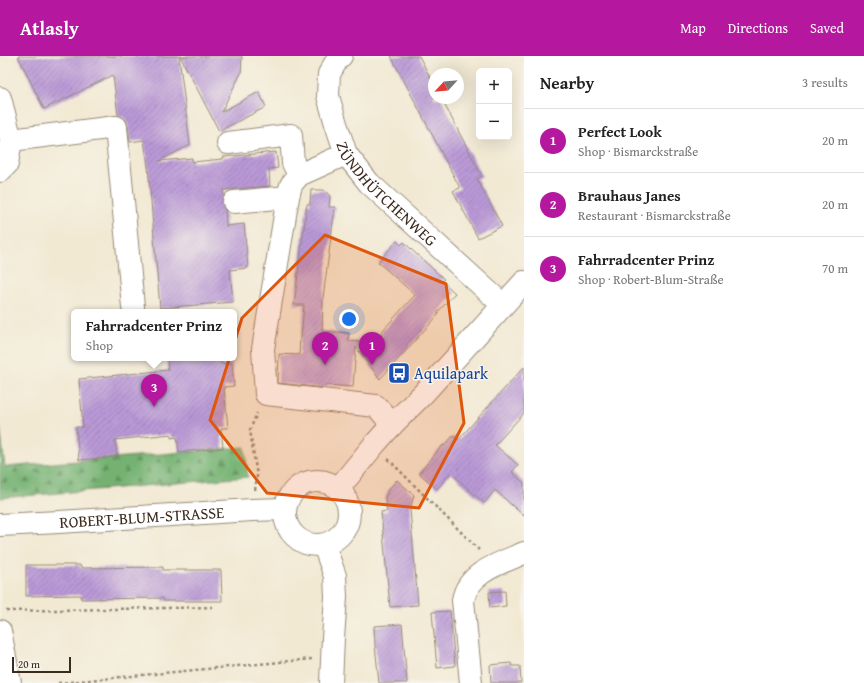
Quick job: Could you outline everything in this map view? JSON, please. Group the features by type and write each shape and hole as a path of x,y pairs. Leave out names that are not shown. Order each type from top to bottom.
{"main road":[{"name":"ZÜNDHÜTCHENWEG","path":"341,56 329,74 328,96 346,154 369,183 503,305"},
{"path":"0,98 11,140 6,164 0,171"},
{"path":"11,140 116,126 133,307"},
{"path":"228,143 291,135 293,163 298,175"},
{"path":"346,154 298,175 291,185 263,349 266,394 376,406 391,426"},
{"path":"234,202 288,197"},
{"path":"338,489 391,426 424,393 524,282"},
{"path":"313,481 326,482 338,489 347,500 349,514 346,528 337,539 324,546 308,545 294,537 286,524 284,509 289,495 300,485 313,481"},
{"name":"ROBERT-BLUM-STRASSE","path":"0,525 169,514 284,509"},
{"path":"324,546 335,576 336,597 331,683"},
{"path":"471,683 463,600 464,592 480,574 524,552"},
{"path":"0,631 10,683"}],"path":[{"path":"252,510 257,476 250,430 266,394"},
{"path":"374,445 496,566"},
{"path":"0,611 216,607"},
{"path":"58,683 308,659"}],"highlighted area":[{"path":"325,235 446,284 464,423 419,508 267,493 210,420 242,318"}],"green space":[{"path":"0,427 5,467 245,447 248,477 0,498"}],"building":[{"path":"18,56 179,56 190,145 159,161 192,158 192,162 223,159 223,157 276,152 278,168 269,169 270,186 223,190 224,196 222,203 225,210 226,226 244,224 248,268 230,270 233,302 160,308 148,166 144,140 130,142 126,120 118,115 113,75 44,109"},
{"path":"180,56 242,56 241,73 221,112 259,92 266,107 219,131"},
{"path":"391,56 419,56 428,73 428,104 444,104 482,176 477,179 502,226 478,238 453,191 460,188"},
{"path":"311,190 324,190 330,196 329,207 335,207 323,298 322,331 349,333 348,341 381,343 382,331 415,295 378,262 397,241 401,245 404,242 444,279 442,281 455,293 437,313 439,314 380,379 356,347 353,387 327,385 324,388 278,383 279,354 299,355 304,305 294,305 307,204 310,204"},
{"path":"167,361 221,361 221,364 232,363 234,386 224,387 228,428 221,428 223,448 179,452 177,437 171,438 171,434 115,440 117,457 79,460 76,427 83,427 79,379 168,370"},
{"path":"524,367 524,413 495,445 518,465 512,472 524,483 524,516 495,490 484,503 451,473 437,489 419,473 443,445 444,446 453,436 458,440"},
{"path":"397,480 414,495 410,509 418,605 390,607 381,512 387,511 385,498 388,490"},
{"path":"26,565 80,565 81,568 163,567 163,570 221,570 222,601 163,601 163,598 81,599 81,595 26,596"},
{"path":"505,591 506,606 490,608 489,592"},
{"path":"450,611 455,666 437,668 432,612"},
{"path":"402,624 407,683 379,683 374,626"},
{"path":"511,663 512,666 520,666 521,683 491,683 490,665"}],"place":[{"name":"Brauhaus Janes","path":"325,365"},
{"name":"Perfect Look","path":"372,365"},
{"name":"Aquilapark","path":"399,373"},
{"name":"Fahrradcenter Prinz","path":"154,407"}]}
